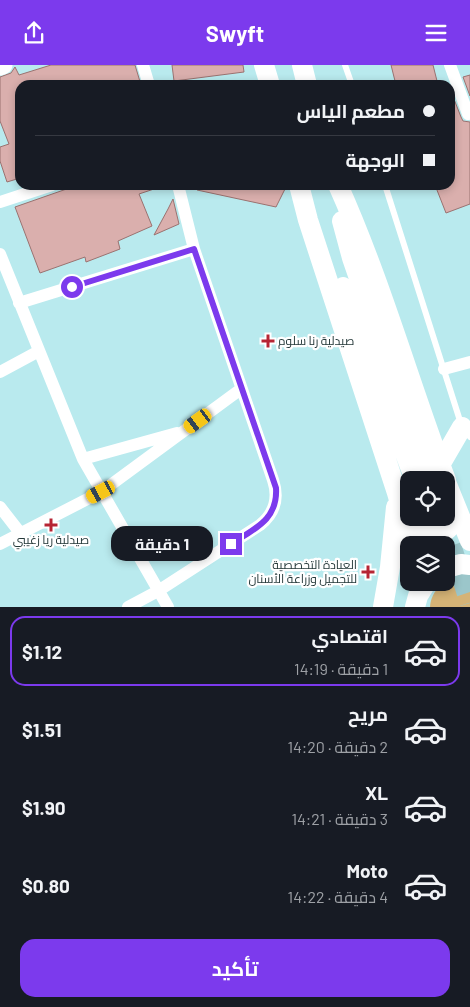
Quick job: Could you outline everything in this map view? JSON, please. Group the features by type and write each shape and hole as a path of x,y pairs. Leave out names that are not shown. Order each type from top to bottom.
{"main road":[{"path":"264,65 268,80"},
{"path":"302,190 308,220 400,503"},
{"path":"303,190 412,471"},
{"path":"334,190 352,258 438,471"},
{"path":"340,190 386,306 439,471"},
{"path":"446,471 466,432"},
{"path":"383,607 390,567 397,493"},
{"path":"455,499 464,512 470,541"},
{"path":"455,522 464,512"},
{"path":"409,526 413,531 424,536 435,536 446,531 451,526"},
{"path":"455,565 470,565"}],"street":[{"path":"143,65 148,80"},
{"path":"450,65 468,114"},
{"path":"0,202 37,190"},
{"path":"128,607 158,591 260,525 267,519 275,505 276,488 194,249 179,190"},
{"path":"19,303 194,249"},
{"path":"0,254 83,459 168,607"},
{"path":"0,372 39,351"},
{"path":"444,369 470,361"},
{"path":"0,544 101,492 241,389"},
{"path":"83,459 184,431"},
{"path":"0,507 21,534"}],"lane":[{"path":"345,65 350,80"},
{"path":"387,190 466,432"}],"shaded area":[{"path":"470,577 470,607 430,607 436,591 455,591 455,578"}],"building":[{"path":"51,65 135,65 140,80 15,80 15,180 7,182 0,161 0,147 9,144 0,121 0,77 11,73 15,67 19,75"},
{"path":"172,65 243,65 244,72 174,80"},
{"path":"391,65 433,65 437,80 395,80"},
{"path":"470,75 470,96 463,77"},
{"path":"455,101 463,121 470,122 470,204 446,213 437,190 455,190"},
{"path":"64,190 151,190 139,194 152,226 118,241 120,249 86,262 85,257 40,273 15,207"},
{"path":"197,190 284,190 276,207"},
{"path":"173,199 179,224 154,235 168,209"}],"tunnel":[{"path":"445,526 470,603"}],"place":[{"name":"صيدلية رنا سلوم","path":"268,341"},
{"name":"صيدلية ريا زغيبي","path":"51,525"},
{"name":"العيادة التخصصية للتجميل وزراعة الأسنان","path":"368,572"}],"route":[{"path":"72,287 194,249 276,488 275,505 272,513 260,525 231,544"}]}
